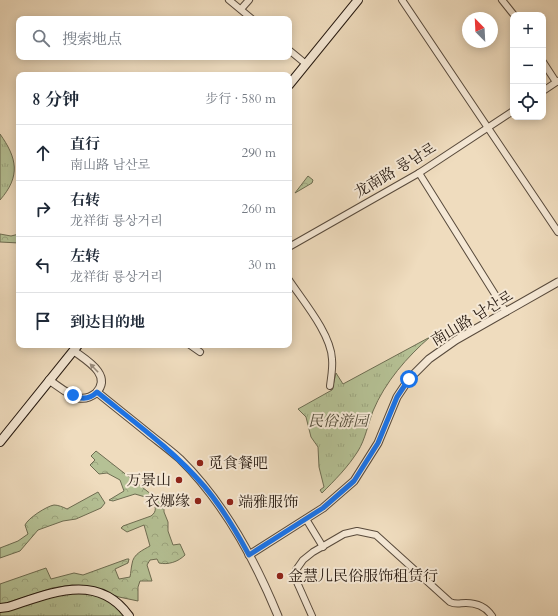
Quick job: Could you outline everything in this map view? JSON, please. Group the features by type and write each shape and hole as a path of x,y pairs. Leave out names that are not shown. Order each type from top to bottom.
{"main road":[{"path":"292,81 358,0"},
{"path":"0,442 76,348"},
{"path":"0,608 8,607 60,590 83,590 96,592 112,600 118,604 128,616"}],"street":[{"path":"229,0 248,16"},
{"path":"241,10 249,0"},
{"path":"402,0 558,232"},
{"path":"502,0 512,12"},
{"path":"292,52 306,64"},
{"path":"546,66 557,82 546,89"},
{"name":"龙南路 룡남로","path":"292,245 419,173 510,113"},
{"path":"419,173 506,312"},
{"name":"南山路 남산로","path":"249,555 306,520 323,508 354,481 378,443 397,397 409,379 429,359 446,347 558,282"},
{"path":"292,284 325,333 329,343 332,359 330,386"},
{"path":"49,380 78,398 88,398 97,392 101,381 98,370 76,348"},
{"path":"194,348 200,352"},
{"path":"97,392 173,453 195,476 222,509 249,555 271,598 278,616"},
{"path":"306,520 323,547"},
{"path":"312,616 296,580 296,570 303,560 330,541 350,532 364,532 376,535 450,602 455,604 468,603 485,607 492,616"}],"green space":[{"path":"0,134 13,159 14,175 7,191 0,200"},
{"path":"308,176 313,180 312,183 295,193"},
{"path":"0,234 11,236 16,235 16,243 0,242"},
{"name":"民俗游园","path":"430,337 413,353 390,380 373,411 365,437 358,451 346,468 322,493 320,490 324,487 319,467 318,447 311,437 306,417 298,409 332,390 336,373 343,384"},
{"path":"96,451 161,502 164,506 164,512 168,522 168,531 173,545 180,544 185,555 176,561 162,564 159,563 157,559 150,560 147,565 152,581 140,581 138,587 138,601 119,597 86,586 72,585 52,588 0,605 0,584 46,568 51,579 74,573 83,575 129,559 128,563 115,569 119,579 130,577 134,558 150,546 144,525 127,532 121,528 151,516 155,512 152,499 135,494 113,501 109,500 124,491 120,480 107,473 99,474 90,465 95,460 91,456"},
{"path":"98,492 105,503 101,508 76,519 63,521 38,530 20,551 0,558 0,548 18,541 28,534 25,525 38,513 54,505 67,509"},
{"path":"64,593 91,594 98,596 113,603 127,616 0,616 0,612"}],"place":[{"name":"觅食餐吧","path":"200,463"},
{"name":"万景山","path":"179,480"},
{"name":"衣娜缘","path":"198,501"},
{"name":"端雅服饰","path":"230,502"},
{"name":"金慧儿民俗服饰租赁行","path":"280,576"}],"route":[{"path":"73,395 78,398 88,398 97,392 173,453 206,488 222,509 249,555 306,520 338,496 354,481 362,471 378,443 397,397 409,379"}]}
